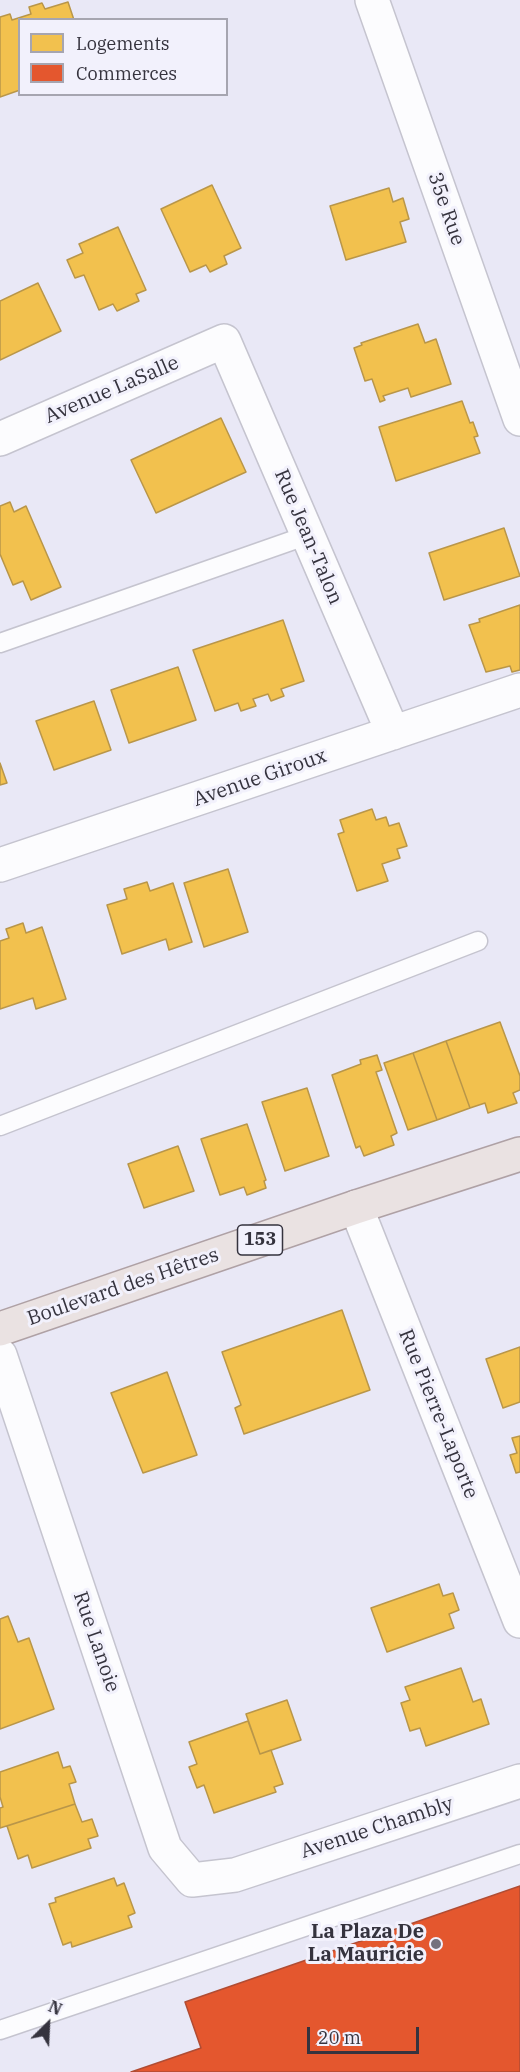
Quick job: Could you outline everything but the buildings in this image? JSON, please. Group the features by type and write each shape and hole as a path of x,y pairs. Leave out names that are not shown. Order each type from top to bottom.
{"main road":[{"name":"Boulevard des Hêtres","path":"0,1329 356,1207 520,1154"}],"street":[{"name":"35e Rue","path":"372,0 520,419"},
{"name":"Avenue LaSalle","path":"0,439 224,341"},
{"name":"Rue Jean-Talon","path":"224,341 393,733"},
{"name":"Avenue Giroux","path":"0,865 520,690"},
{"name":"Rue Pierre-Laporte","path":"356,1207 520,1621"},
{"name":"Rue Lanoie","path":"0,1355 165,1848 192,1880 235,1875"},
{"name":"Avenue Chambly","path":"235,1875 520,1781"}],"lane":[{"path":"0,644 308,536"},
{"path":"0,1126 478,941"},
{"path":"0,2030 520,1854"}],"place":[{"name":"La Plaza De La Mauricie","path":"436,1944"}]}
